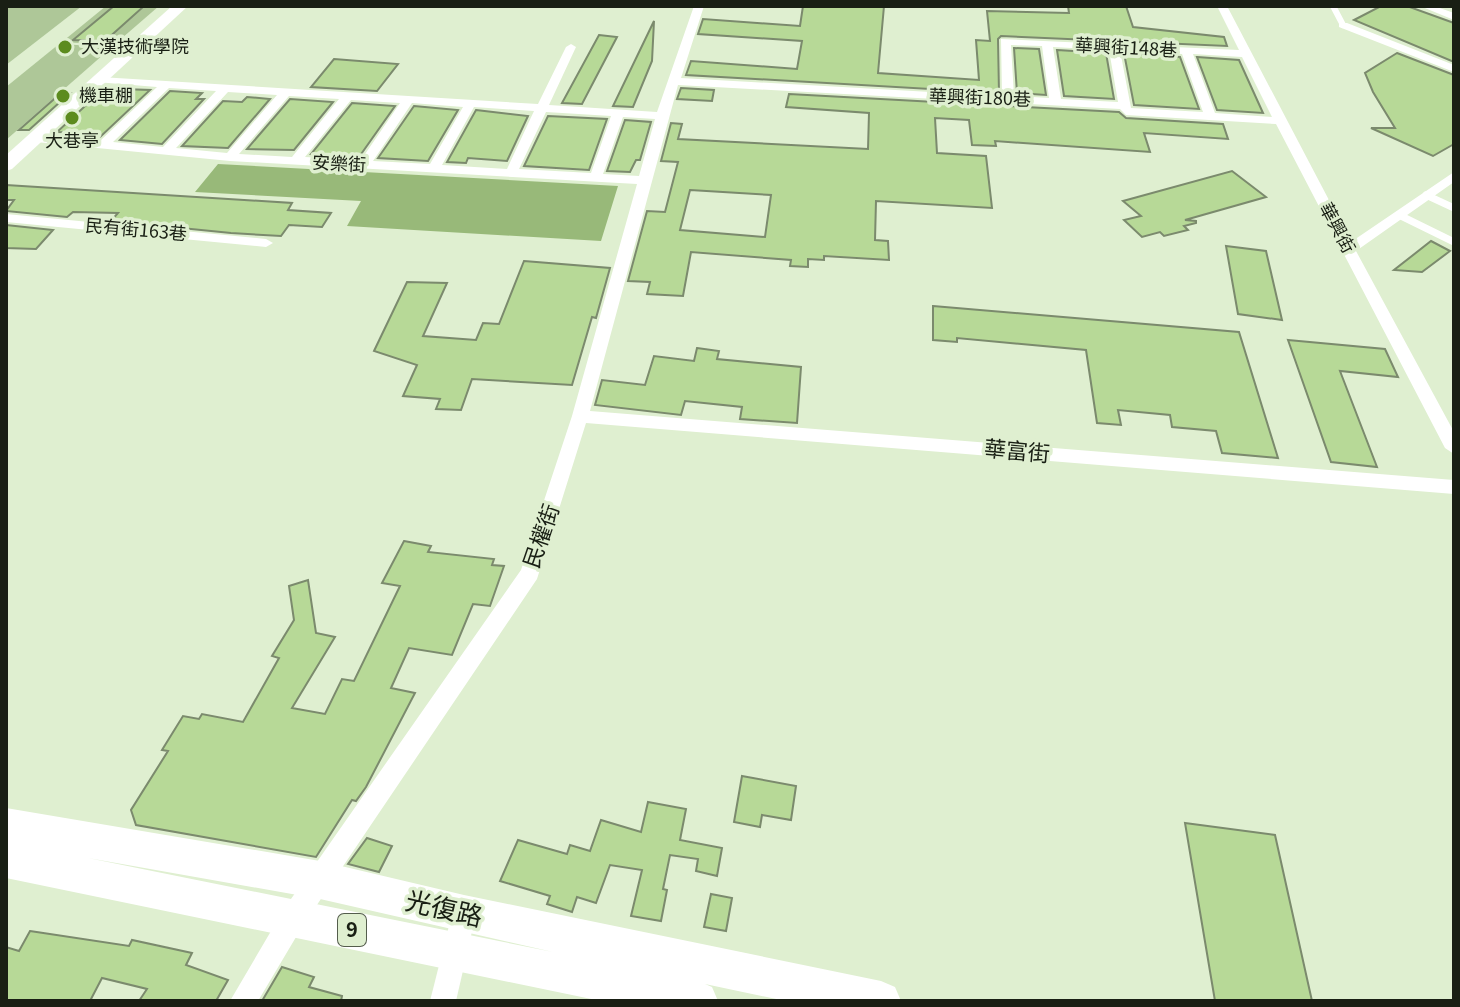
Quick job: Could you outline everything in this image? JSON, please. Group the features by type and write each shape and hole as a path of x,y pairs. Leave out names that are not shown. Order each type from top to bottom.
{"main road":[{"name":"光復路","path":"7,837 320,880 460,932 698,1001"},
{"name":"光復路","path":"7,837 293,918 460,932 881,1001"}],"street":[{"path":"6,165 181,6"},
{"name":"民權街","path":"243,1001 293,918 530,573 580,416 662,116 699,6"},
{"name":"華興街","path":"1222,6 1454,448"},
{"path":"1425,6 1454,17"},
{"path":"1343,25 1454,69"},
{"name":"華興街148巷","path":"1008,100 1005,41 1247,54"},
{"path":"1047,43 1055,101"},
{"path":"511,173 571,47"},
{"path":"1114,47 1125,106"},
{"path":"1186,51 1210,116"},
{"path":"100,80 662,116"},
{"name":"華興街180巷","path":"676,81 1055,101 1125,106 1126,111 1280,121"},
{"path":"102,145 165,86"},
{"path":"165,152 223,90"},
{"path":"230,157 285,93"},
{"path":"295,161 347,97"},
{"path":"364,165 408,100"},
{"path":"433,170 470,104"},
{"path":"595,179 618,113"},
{"name":"安樂街","path":"36,138 230,157 643,180"},
{"path":"1349,250 1454,176"},
{"name":"民有街163巷","path":"6,218 266,243"},
{"name":"華富街","path":"580,416 1454,487"},
{"path":"443,1001 460,932"}],"lane":[{"path":"1333,6 1343,25"},
{"path":"1426,195 1454,208"},
{"path":"1399,215 1454,242"}],"green space":[{"path":"6,6 82,6 6,65"},
{"path":"106,6 159,6 114,45 62,42"},
{"path":"59,44 112,47 6,140 6,87"},
{"path":"218,164 618,186 601,241 347,226 361,201 195,192"}],"building":[{"path":"114,6 143,7 105,41 73,40"},
{"path":"803,6 884,6 878,73 979,80 976,40 990,41 987,11 1069,13 1068,6 1126,6 1133,27 1224,37 1227,46 1001,36 998,39 999,93 686,75 691,61 797,69 802,41 698,34 703,19 800,26"},
{"path":"1381,6 1407,6 1454,23 1454,62 1354,20"},
{"path":"654,21 652,61 633,107 613,106"},
{"path":"599,35 617,37 582,104 562,103"},
{"path":"1014,48 1039,49 1046,95 1017,93"},
{"path":"1057,50 1106,53 1114,99 1064,96"},
{"path":"1124,53 1180,57 1199,109 1134,105"},
{"path":"1397,53 1454,75 1454,144 1433,156 1371,128 1395,128 1365,73"},
{"path":"1197,57 1239,60 1263,113 1217,110"},
{"path":"334,59 398,64 377,91 311,87"},
{"path":"681,88 714,90 712,101 677,99"},
{"path":"121,89 150,90 99,138 79,136 82,133 57,132 97,95 114,95"},
{"path":"170,91 202,93 196,99 204,99 162,144 120,140"},
{"path":"61,93 70,93 29,130 19,130"},
{"path":"789,94 1119,112 1126,118 1223,124 1228,139 1144,133 1150,152 995,141 996,146 972,145 969,120 935,118 937,153 986,156 992,208 876,201 875,240 888,241 889,260 824,256 824,260 808,259 808,267 790,266 791,260 691,252 683,296 647,294 650,282 628,281 647,211 665,212 678,162 661,161 671,123 682,124 678,139 868,149 869,113 786,107","holes":["690,190 771,195 765,237 680,230"]},
{"path":"247,97 270,99 228,148 182,146 223,101 242,102"},
{"path":"290,99 333,102 294,150 247,149"},
{"path":"352,103 395,106 359,157 311,154"},
{"path":"414,106 458,110 428,161 378,158"},
{"path":"476,110 528,116 507,161 468,158 466,163 447,162"},
{"path":"548,116 607,119 589,170 524,166"},
{"path":"625,120 651,122 640,160 636,160 630,172 607,171"},
{"path":"1232,171 1266,197 1185,220 1196,223 1184,226 1188,230 1164,236 1160,232 1142,237 1124,220 1141,216 1123,201"},
{"path":"6,185 292,203 288,210 331,213 322,227 289,225 281,236 231,233 111,221 118,213 73,212 67,217 6,211 14,200 6,200"},
{"path":"6,225 53,230 36,249 6,248"},
{"path":"1431,241 1450,251 1422,272 1394,270"},
{"path":"1226,246 1266,251 1282,320 1238,314"},
{"path":"524,261 610,268 572,385 472,379 461,410 436,409 440,399 403,396 417,365 374,351 407,282 447,283 423,336 476,340 483,323 499,324"},
{"path":"933,306 1239,332 1278,458 1222,453 1216,431 1172,427 1170,415 1118,410 1121,425 1097,423 1086,350 957,338 957,342 933,340"},
{"path":"1288,340 1385,349 1398,377 1340,371 1377,467 1331,462"},
{"path":"697,348 719,351 717,359 801,367 797,423 740,419 742,407 685,401 681,415 595,405 602,380 645,385 654,356 694,361"},
{"path":"404,541 431,546 428,552 494,559 492,565 504,566 490,606 473,604 452,655 409,648 391,688 415,693 366,787 356,801 352,800 316,857 136,825 131,810 168,751 162,750 183,716 199,719 202,714 243,722 279,658 272,656 294,620 289,586 308,580 316,633 335,637 292,708 325,714 342,679 354,681 400,586 382,583"},
{"path":"742,776 796,786 791,820 762,815 760,827 734,822"},
{"path":"648,802 686,809 680,840 722,848 717,876 696,871 698,859 670,855 661,921 631,916 642,870 610,865 596,903 577,897 572,912 547,904 550,896 500,881 518,840 567,854 570,845 590,851 601,820 641,832"},
{"path":"1185,823 1275,835 1312,1001 1215,1001"},
{"path":"367,838 392,846 379,872 348,864"},
{"path":"711,894 732,898 726,931 704,927"},
{"path":"30,931 129,946 132,940 192,953 186,965 228,980 216,1001 139,1001 147,989 102,978 90,1001 6,1001 6,947 19,951"},
{"path":"282,967 314,977 309,987 342,996 341,1001 262,1001"}],"place":[{"name":"大漢技術學院","path":"65,47"},
{"name":"機車棚","path":"63,96"},
{"name":"大巷亭","path":"72,118"}]}
